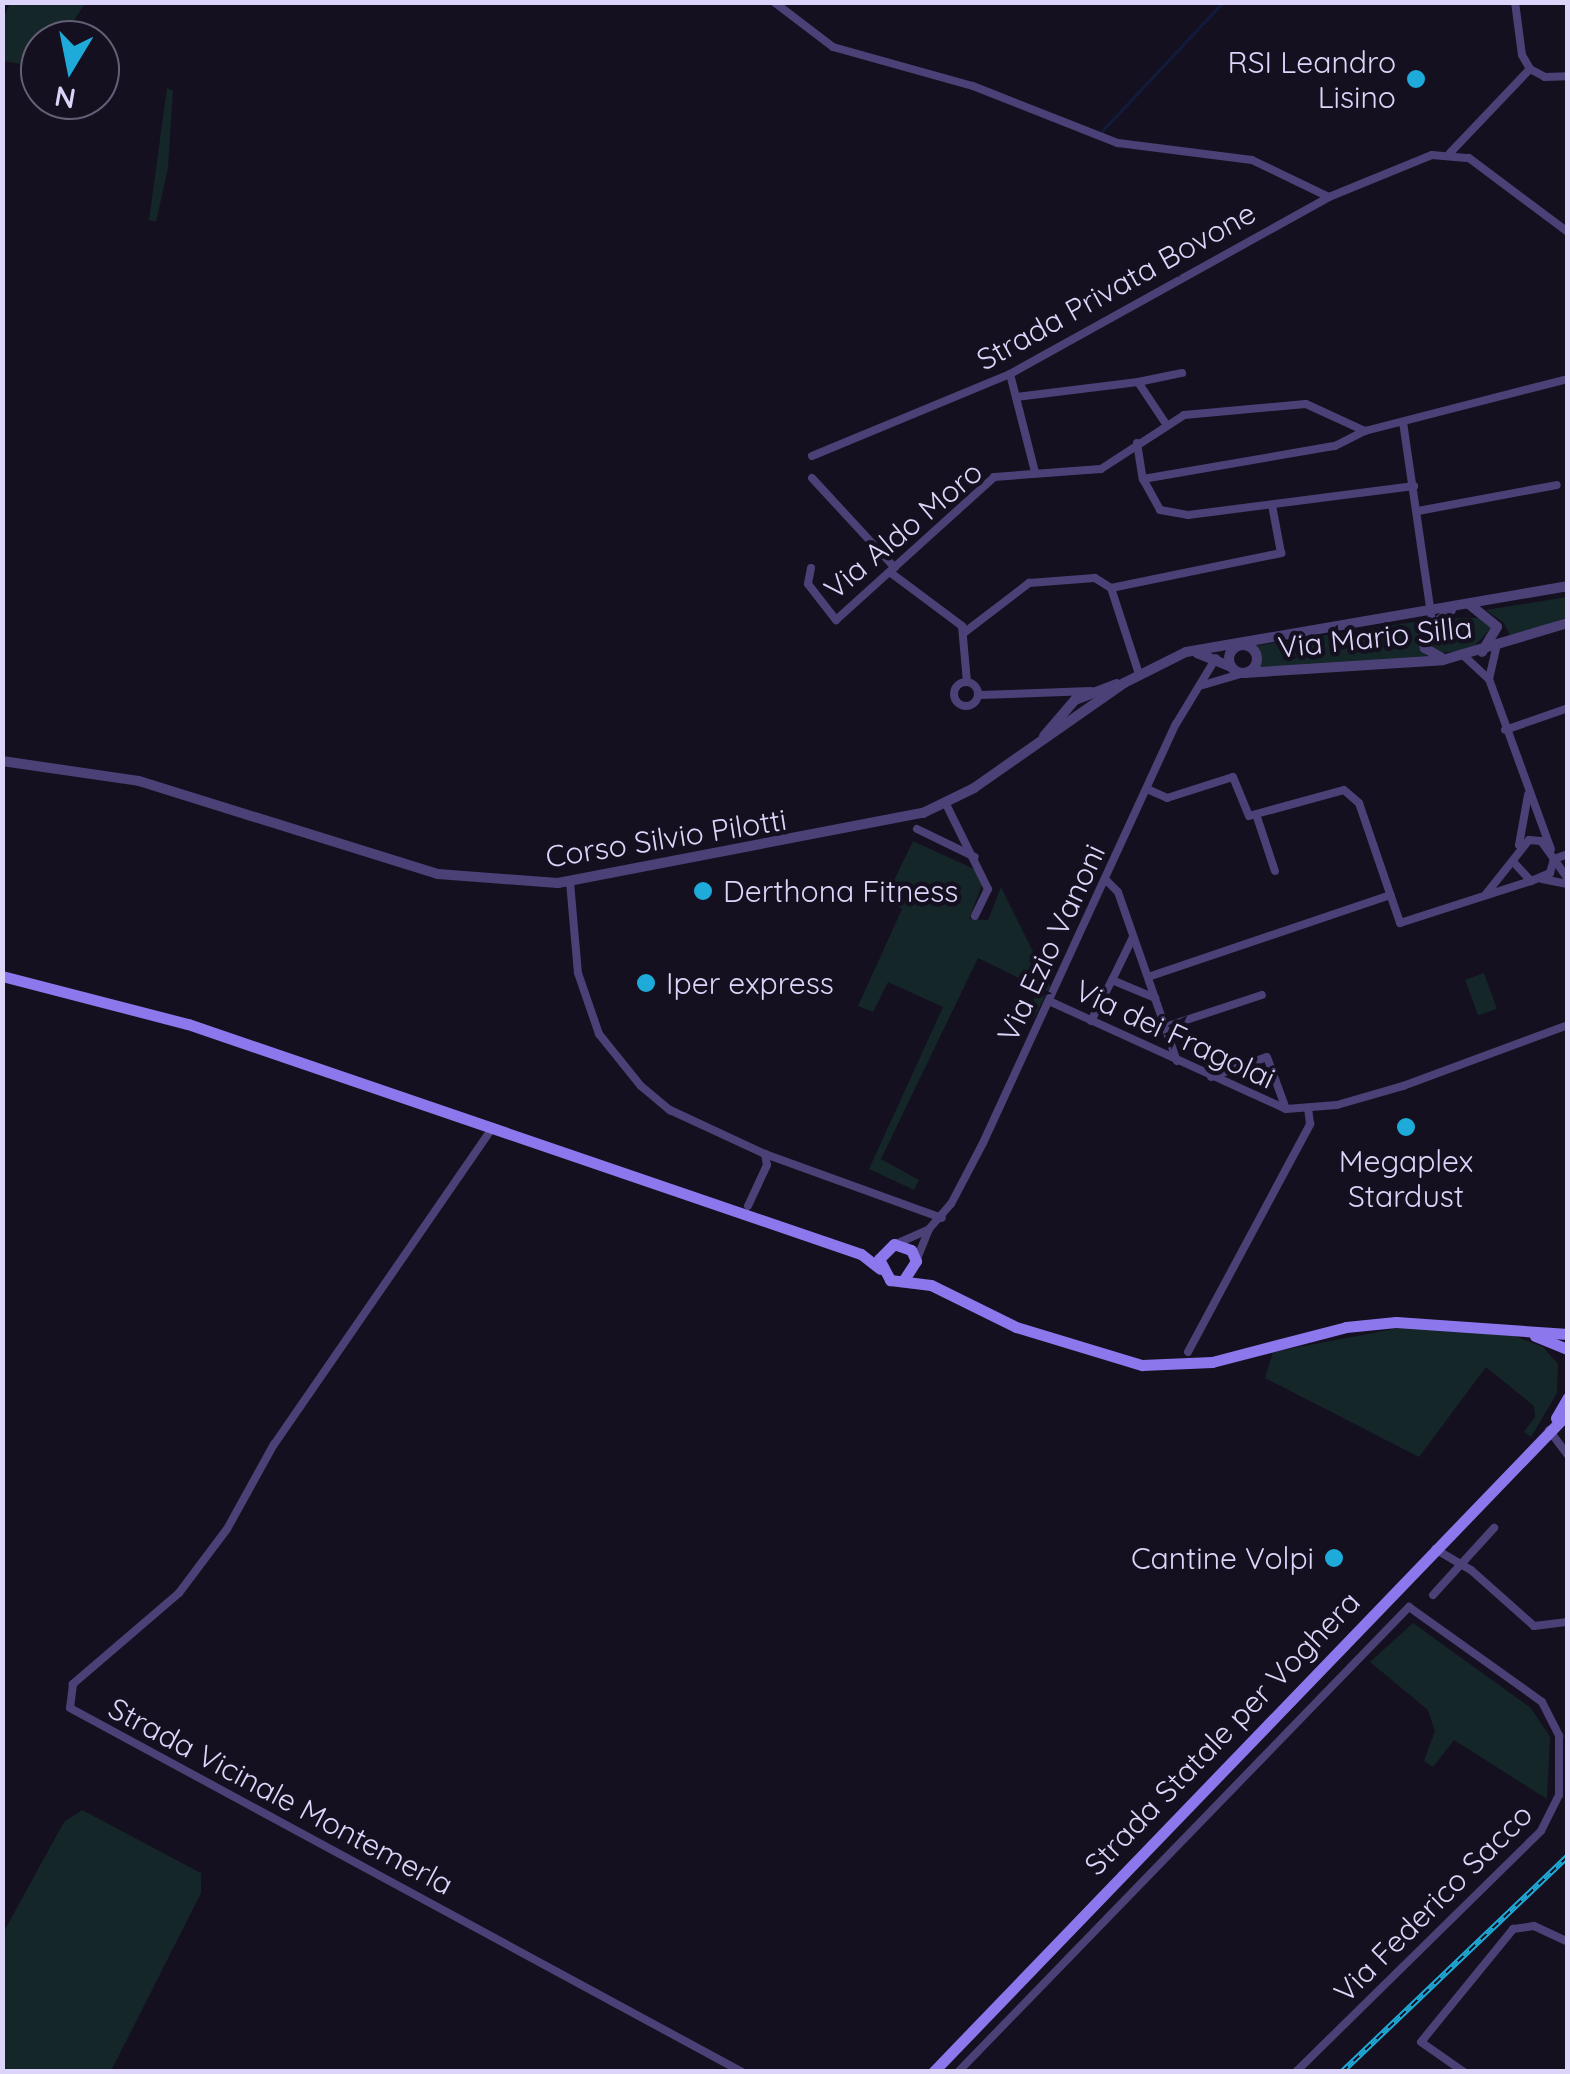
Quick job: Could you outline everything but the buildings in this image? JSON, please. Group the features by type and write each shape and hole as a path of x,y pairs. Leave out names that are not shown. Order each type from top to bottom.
{"main road":[{"path":"2,976 188,1024 493,1127 837,1246 903,1281 943,1290 1016,1327 1142,1365 1212,1362 1346,1327 1396,1322 1568,1334"},
{"path":"837,1246 911,1250 943,1290"},
{"path":"880,1270 892,1246"},
{"path":"903,1281 916,1261"},
{"path":"1522,1331 1568,1348"},
{"name":"Strada Statale per Voghera","path":"1549,1430 1568,1397"},
{"name":"Strada Statale per Voghera","path":"933,2072 1290,1697 1568,1413"}],"street":[{"path":"774,2 833,46 973,86 1118,143 1252,160 1328,197"},
{"path":"1515,2 1522,54 1530,69 1545,77 1568,76"},
{"path":"1530,69 1450,154 1488,170 1568,232"},
{"name":"Strada Privata Bovone","path":"812,456 1010,374 1328,197 1450,154"},
{"path":"1016,397 1182,373"},
{"path":"1010,374 1035,472"},
{"path":"1144,479 1335,446 1365,430 1568,379"},
{"path":"1138,382 1166,424"},
{"name":"Via Aldo Moro","path":"811,568 808,584 836,620 994,477 1101,468 1184,415 1306,404 1365,430"},
{"path":"1403,422 1434,610 1422,642 1444,660"},
{"path":"1137,443 1151,502 1173,514 1414,486"},
{"path":"812,478 893,571 965,632 967,682 979,695"},
{"path":"1418,510 1557,485"},
{"path":"1111,588 1282,553 1272,505"},
{"path":"965,632 1030,583 1094,578 1111,588 1140,674"},
{"name":"Corso Silvio Pilotti","path":"2,760 140,781 438,874 500,883 570,882 856,831 945,802 1033,748 1124,683 1186,652 1242,646 1568,586"},
{"path":"1469,604 1498,628 1481,652"},
{"path":"1432,622 1456,606"},
{"name":"Via Mario Silla","path":"1244,673 1444,660 1496,648 1568,623"},
{"path":"1199,687 1244,673 1257,658 1242,646 1230,655 1231,667"},
{"path":"1496,648 1489,678 1528,795 1554,859 1568,882"},
{"path":"1186,652 1216,658 1244,673"},
{"path":"1464,656 1489,678"},
{"name":"Via Ezio Vanoni","path":"929,1229 942,1218 1049,1002 1147,789 1216,658"},
{"path":"967,682 954,691 957,702 968,706 979,695 1052,689 1086,694 1084,712 1069,708 1052,689"},
{"name":"Corso Silvio Pilotti","path":"1033,748 1086,694 1124,683"},
{"path":"1505,730 1568,708"},
{"path":"1147,789 1167,798 1233,777 1245,814 1336,789 1350,794 1400,924 1531,881 1568,882"},
{"path":"1485,894 1513,862 1528,795"},
{"path":"945,802 988,888 976,916"},
{"path":"1256,814 1275,871"},
{"path":"917,828 974,857"},
{"path":"1519,846 1541,841 1550,848"},
{"path":"1542,880 1554,859 1568,854"},
{"path":"1513,862 1531,881"},
{"path":"1105,879 1118,892 1178,1061"},
{"path":"570,882 578,973 600,1034 642,1086 670,1110 764,1154 942,1218"},
{"path":"1148,977 1390,896"},
{"path":"1091,1021 1134,936"},
{"path":"1112,980 1155,998"},
{"path":"1166,1027 1262,995"},
{"name":"Via dei Fragolai","path":"1049,1002 1286,1109 1308,1108 1404,1086 1568,1025"},
{"path":"1211,1077 1267,1056 1286,1109"},
{"path":"1188,1352 1310,1124 1308,1108"},
{"name":"Strada Vicinale Montemerla","path":"493,1127 274,1444 227,1529 180,1594 73,1684 70,1708 742,2072"},
{"path":"748,1206 766,1165 764,1154"},
{"path":"892,1246 929,1229"},
{"path":"916,1261 929,1229"},
{"path":"1549,1430 1568,1454"},
{"path":"1434,1595 1494,1528"},
{"path":"1434,1548 1534,1626 1568,1622"},
{"name":"Via Federico Sacco","path":"958,2072 1409,1607 1542,1702 1560,1736 1563,1773 1541,1831 1296,2072"},
{"path":"1290,1697 1306,1713"},
{"path":"1464,2072 1421,2042 1513,1928 1534,1926 1568,1942"},
{"path":"997,2004 1010,2017"}],"shaded area":[{"path":"10,3 85,3 74,20 20,20 20,64 3,61 3,19"},
{"path":"167,88 173,91 168,168 156,222 149,220"},
{"path":"1567,597 1567,617 1511,638 1504,623 1486,610"},
{"path":"1456,618 1480,618 1491,628 1471,650 1438,653 1427,643 1428,633"},
{"path":"1428,620 1417,641 1428,658 1257,671 1260,656 1254,646"},
{"path":"913,841 974,869 982,885 969,919 988,920 1001,887 1050,986 1034,1018 1027,1015 1036,994 1031,984 978,958 881,1159 919,1180 914,1190 869,1169 943,1007 888,982 873,1012 858,1006 902,909 885,899"},
{"path":"1484,973 1497,1009 1478,1016 1465,980"},
{"path":"1404,1327 1514,1336 1543,1347 1558,1364 1557,1393 1531,1437 1524,1432 1535,1417 1534,1406 1486,1367 1419,1457 1265,1378 1273,1352"},
{"path":"1413,1623 1531,1708 1550,1737 1547,1799 1454,1740 1433,1767 1424,1761 1435,1731 1428,1710 1370,1662"},
{"path":"82,1810 201,1873 201,1893 111,2071 3,2071 3,1933 64,1822"}],"waterway":[{"path":"1102,131 1223,2"}],"railway":[{"path":"1342,2072 1568,1856"}],"place":[{"name":"RSI Leandro Lisino","path":"1416,79"},
{"name":"Derthona Fitness","path":"703,891"},
{"name":"Iper express","path":"646,983"},
{"name":"Megaplex Stardust","path":"1406,1127"},
{"name":"Cantine Volpi","path":"1334,1558"}]}
